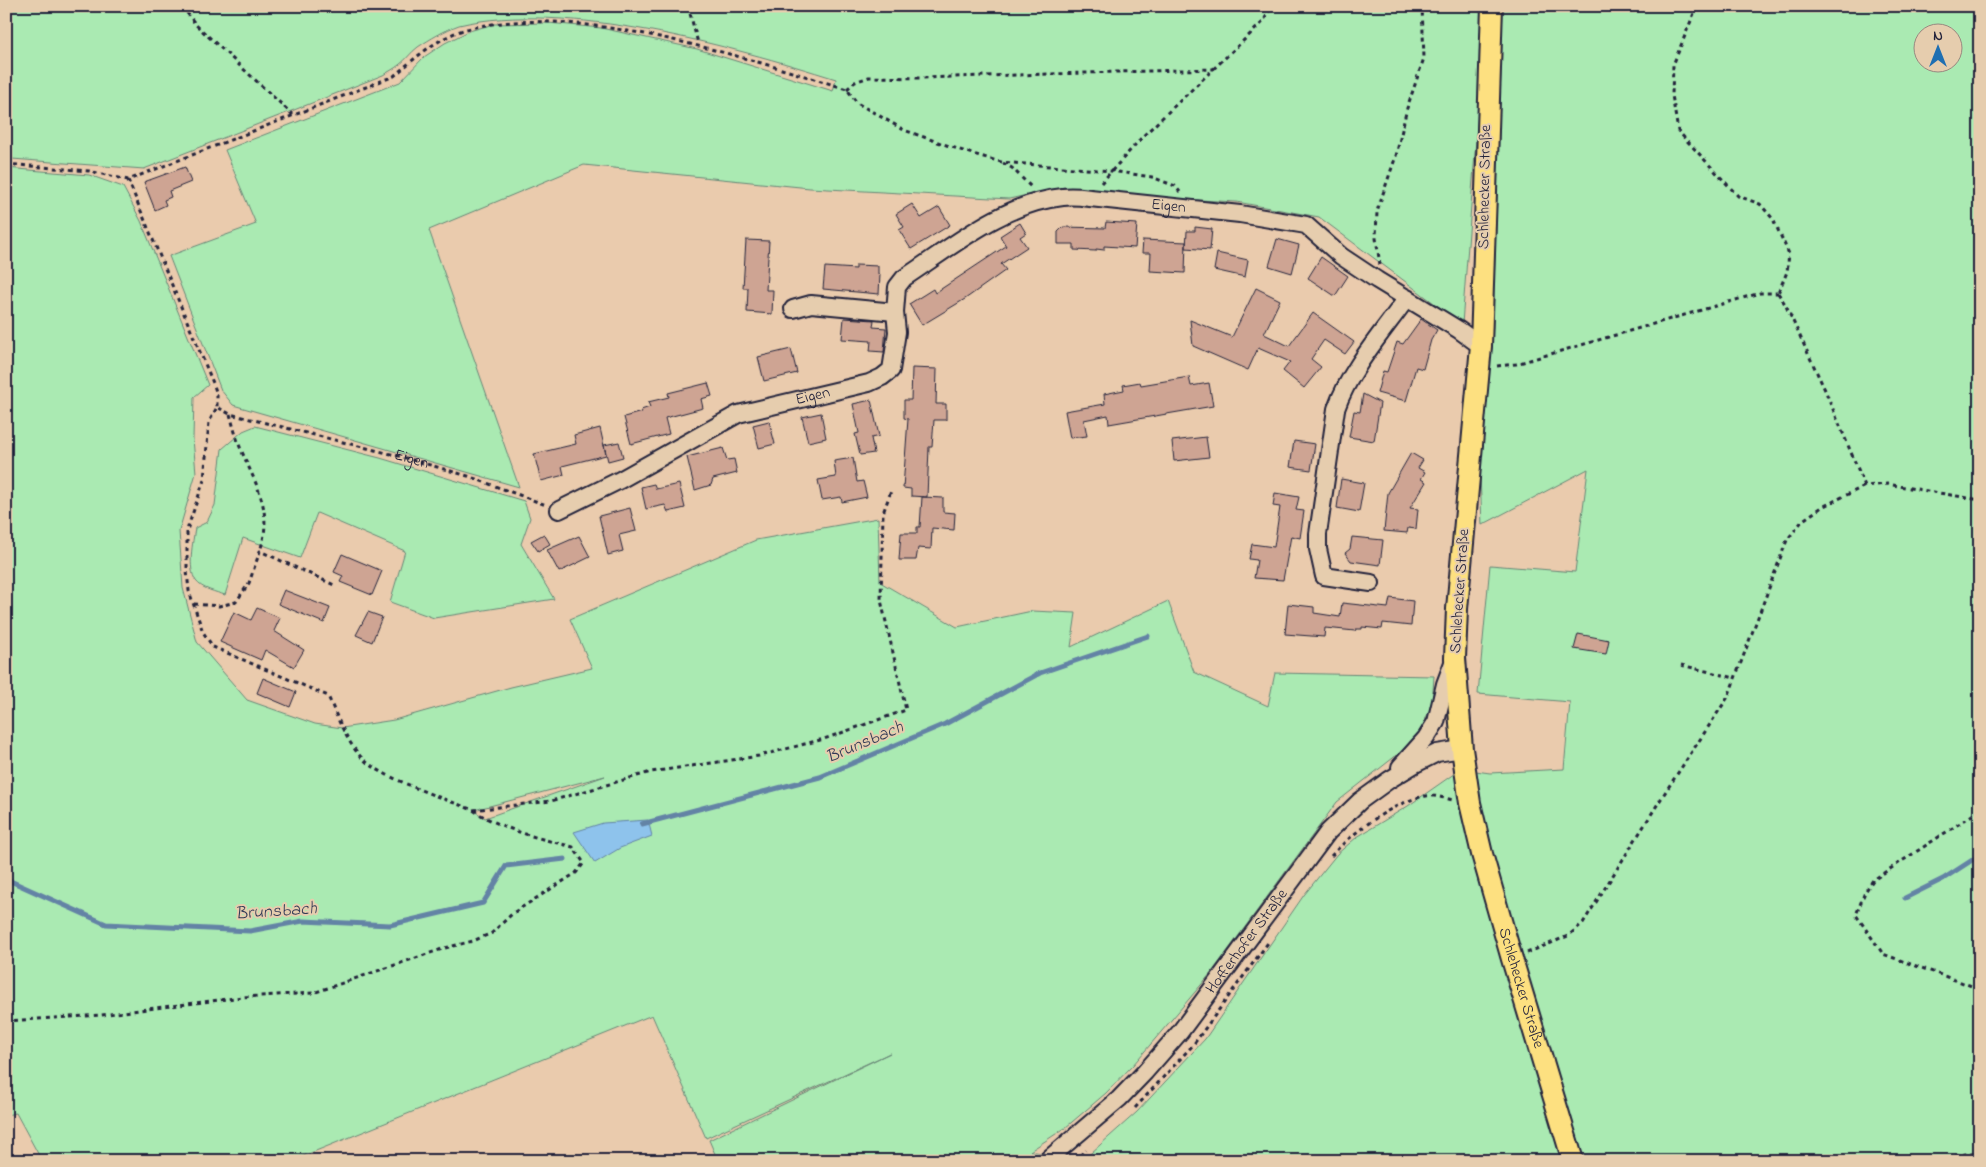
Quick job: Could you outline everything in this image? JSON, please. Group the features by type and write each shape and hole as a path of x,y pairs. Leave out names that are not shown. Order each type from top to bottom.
{"main road":[{"name":"Schlehecker Straße","path":"1492,6 1481,346 1454,658 1462,749 1470,803 1482,854 1573,1161"}],"street":[{"name":"Eigen","path":"559,510 620,480 738,414 869,383 882,377 891,370 898,332 895,312 897,287 904,278 1002,215 1042,200 1065,196 1090,198 1232,213 1306,225 1341,256 1459,330 1481,346"},
{"path":"1371,583 1324,576 1318,549 1318,534 1336,409 1341,395 1350,379 1407,298"},
{"path":"793,309 811,304 895,312"},
{"path":"1389,780 1426,738 1436,722 1445,684 1454,658"},
{"name":"Hofferhofer Straße","path":"1046,1161 1094,1122 1151,1066 1192,1018 1318,844 1360,802 1389,780 1417,763 1437,754 1462,749"}],"path":[{"path":"182,6 196,25 293,116"},
{"path":"688,6 698,43"},
{"path":"1090,198 1111,171 1144,135 1263,22 1272,6"},
{"path":"1377,280 1380,260 1376,238 1377,211 1396,156 1407,108 1424,58 1422,6"},
{"path":"1697,6 1674,65 1672,95 1678,131 1738,196 1760,204 1773,218 1789,254 1787,272 1778,293"},
{"path":"6,164 89,171 128,180 394,76 422,52 451,34 491,21 547,18 600,22 698,43 847,90 857,103 904,130 1001,162 1111,171 1152,177 1175,186 1181,192"},
{"path":"847,90 855,82 869,77 921,78 1214,69"},
{"path":"1001,162 1012,168 1042,200"},
{"path":"6,1021 101,1015 242,997 313,993 445,948 473,941 492,933 513,913 576,873 584,863 573,847 525,834 378,770 362,757 345,733 328,696 213,647 203,632 189,591 187,530 204,480 210,422 217,408 217,394 128,180"},
{"path":"1479,366 1516,364 1760,293 1778,293"},
{"path":"1778,293 1785,304 1825,390 1865,486"},
{"name":"Eigen","path":"217,408 230,414 381,451 468,476 559,510"},
{"path":"194,604 219,606 236,602 249,583 263,542 265,518 263,499 240,446 230,414"},
{"path":"1512,959 1568,936 1583,923 1728,697 1787,540 1802,520 1822,507 1865,486 1887,484 1980,500"},
{"path":"473,810 551,801 651,772 759,756 824,739 906,710 881,600 883,513 891,491"},
{"path":"260,551 334,585"},
{"path":"1682,664 1735,678"},
{"path":"1330,858 1355,832 1387,812 1410,801 1426,796 1470,803"},
{"path":"1980,810 1873,880 1865,892 1856,915 1883,954 1980,989"},
{"path":"1130,1112 1144,1100 1193,1045 1271,939"},
{"path":"1074,1161 1088,1149"},
{"path":"1948,1161 1958,1155 1980,1152"}],"green space":[{"path":"6,6 1483,6 1478,113 1462,324 1319,217 1237,202 1105,195 1064,187 1009,199 810,188 584,165 429,230 519,487 233,405 221,390 169,256 256,224 225,150 400,82 424,57 445,43 469,31 494,24 548,23 601,28 697,49 833,91 836,79 748,53 648,30 597,22 548,18 501,19 454,27 418,47 402,63 383,75 144,169 12,159 6,158"},
{"path":"1503,6 1980,6 1980,1161 1082,1161 1137,1112 1205,1039 1304,895 1337,854 1357,837 1408,806 1461,769 1490,773 1564,769 1570,702 1478,694 1490,565 1575,572 1588,469 1482,525 1477,395 1481,346 1492,350"},
{"path":"6,168 89,175 123,187 141,221 208,385 194,397 193,439 196,473 179,531 183,588 197,642 247,700 315,724 342,728 394,720 511,687 592,668 570,619 756,540 878,518 880,582 957,627 1032,611 1076,613 1071,647 1168,601 1194,672 1268,706 1275,673 1434,676 1432,705 1416,740 1337,802 1212,972 1133,1065 1106,1093 1065,1128 1030,1151 1041,1153 1029,1161 718,1161 709,1140 890,1053 706,1138 652,1015 291,1161 42,1161 16,1113 6,1115","holes":["605,776 485,818 473,810"]},
{"path":"255,426 380,458 524,501 530,518 521,544 554,599 434,618 390,602 405,551 317,513 300,558 243,538 225,595 202,586 193,576 192,569 191,555 195,528 207,522 215,505 222,449 243,431"}],"water":[{"path":"648,820 652,836 620,848 595,863 574,832 603,823"}],"building":[{"path":"185,167 191,182 169,191 171,197 164,200 166,205 155,210 144,182"},
{"path":"912,204 921,218 939,207 950,225 911,249 899,230 904,227 896,214"},
{"path":"1106,222 1137,224 1135,248 1104,246 1104,250 1074,250 1074,244 1058,244 1058,232 1063,227 1105,228"},
{"path":"1020,223 1026,233 1020,237 1027,247 1001,264 1006,270 965,299 922,325 909,304 933,289 935,293 1006,246 1000,236"},
{"path":"1195,227 1212,229 1210,250 1186,248 1187,231 1195,231"},
{"path":"1277,239 1299,245 1292,273 1269,266"},
{"path":"746,240 769,241 766,290 773,290 772,314 747,312 748,288 743,288"},
{"path":"1143,240 1186,242 1185,273 1150,271 1151,253 1142,253"},
{"path":"1217,253 1248,260 1245,277 1214,270"},
{"path":"1321,257 1348,276 1335,296 1308,278"},
{"path":"856,265 878,266 878,274 880,274 879,294 823,289 825,267 856,269"},
{"path":"1256,288 1280,300 1264,334 1289,346 1313,313 1354,342 1345,354 1324,340 1311,359 1321,367 1304,388 1283,371 1290,362 1258,348 1248,370 1193,346 1190,320 1232,337"},
{"path":"844,318 874,320 873,327 886,328 884,352 870,351 871,341 842,339"},
{"path":"1421,319 1437,330 1431,340 1423,369 1416,367 1406,401 1377,393 1383,371 1387,372 1397,342 1403,344"},
{"path":"791,349 797,373 764,381 758,357"},
{"path":"912,368 937,369 936,404 946,404 946,420 934,420 932,447 929,447 927,497 911,496 911,489 903,488 908,419 904,418 904,400 911,400"},
{"path":"1189,377 1191,386 1209,383 1213,406 1109,424 1108,415 1084,420 1087,436 1070,438 1065,411 1105,404 1104,394 1124,390 1123,385 1140,382 1141,385"},
{"path":"708,383 712,396 701,399 703,408 665,418 669,434 631,444 624,417 642,412 641,410 650,407 648,402 669,397 668,393"},
{"path":"1363,394 1380,403 1374,441 1349,437 1354,411 1360,412"},
{"path":"871,400 879,436 871,438 874,453 860,455 855,434 859,433 853,404"},
{"path":"821,413 826,438 808,442 802,417"},
{"path":"769,421 775,444 759,448 753,425"},
{"path":"600,428 606,455 562,466 564,475 541,481 534,454 576,444 574,435"},
{"path":"1206,437 1209,457 1174,461 1172,441"},
{"path":"1294,441 1315,444 1311,470 1290,467"},
{"path":"619,442 623,457 608,461 604,445"},
{"path":"723,448 727,460 734,459 737,473 713,479 711,485 695,490 687,457"},
{"path":"1411,453 1423,460 1418,468 1425,472 1421,479 1426,482 1410,508 1418,509 1416,529 1408,528 1407,533 1384,531 1388,493"},
{"path":"853,458 857,482 863,481 867,497 842,502 841,497 822,500 818,480 836,477 834,461"},
{"path":"1341,479 1364,483 1359,512 1337,508"},
{"path":"654,484 656,489 679,484 685,508 668,512 665,505 646,509 641,487"},
{"path":"1275,493 1299,497 1296,510 1304,511 1300,538 1291,536 1283,580 1254,578 1257,560 1249,559 1252,544 1274,547 1280,507 1273,506"},
{"path":"922,497 943,498 943,512 955,513 954,530 932,528 931,549 918,548 916,560 899,560 901,533 917,533 917,527 920,527"},
{"path":"630,508 636,531 619,535 623,551 608,555 599,516"},
{"path":"544,534 550,544 538,551 531,541"},
{"path":"579,536 590,557 559,572 547,550"},
{"path":"1352,537 1383,540 1380,565 1351,561 1345,553 1350,549"},
{"path":"342,554 382,571 372,595 340,582 343,576 334,572"},
{"path":"284,590 330,608 324,623 278,604"},
{"path":"1390,598 1413,601 1411,626 1383,623 1382,629 1362,627 1362,629 1356,629 1355,631 1325,628 1324,637 1285,634 1288,604 1314,607 1314,613 1340,617 1342,603 1388,608"},
{"path":"257,608 280,618 274,631 304,650 294,667 265,650 261,660 220,642 234,612 251,620"},
{"path":"368,612 382,617 372,642 356,635"},
{"path":"1578,634 1609,640 1606,654 1574,649"},
{"path":"263,678 296,692 290,707 257,693"}],"waterway":[{"name":"Brunsbach","path":"642,824 820,777 945,724 1040,673 1148,636"},
{"path":"1905,898 1943,879 1980,855"},
{"name":"Brunsbach","path":"6,879 106,924 250,931 303,921 390,925 483,903 506,866 565,859"}]}
